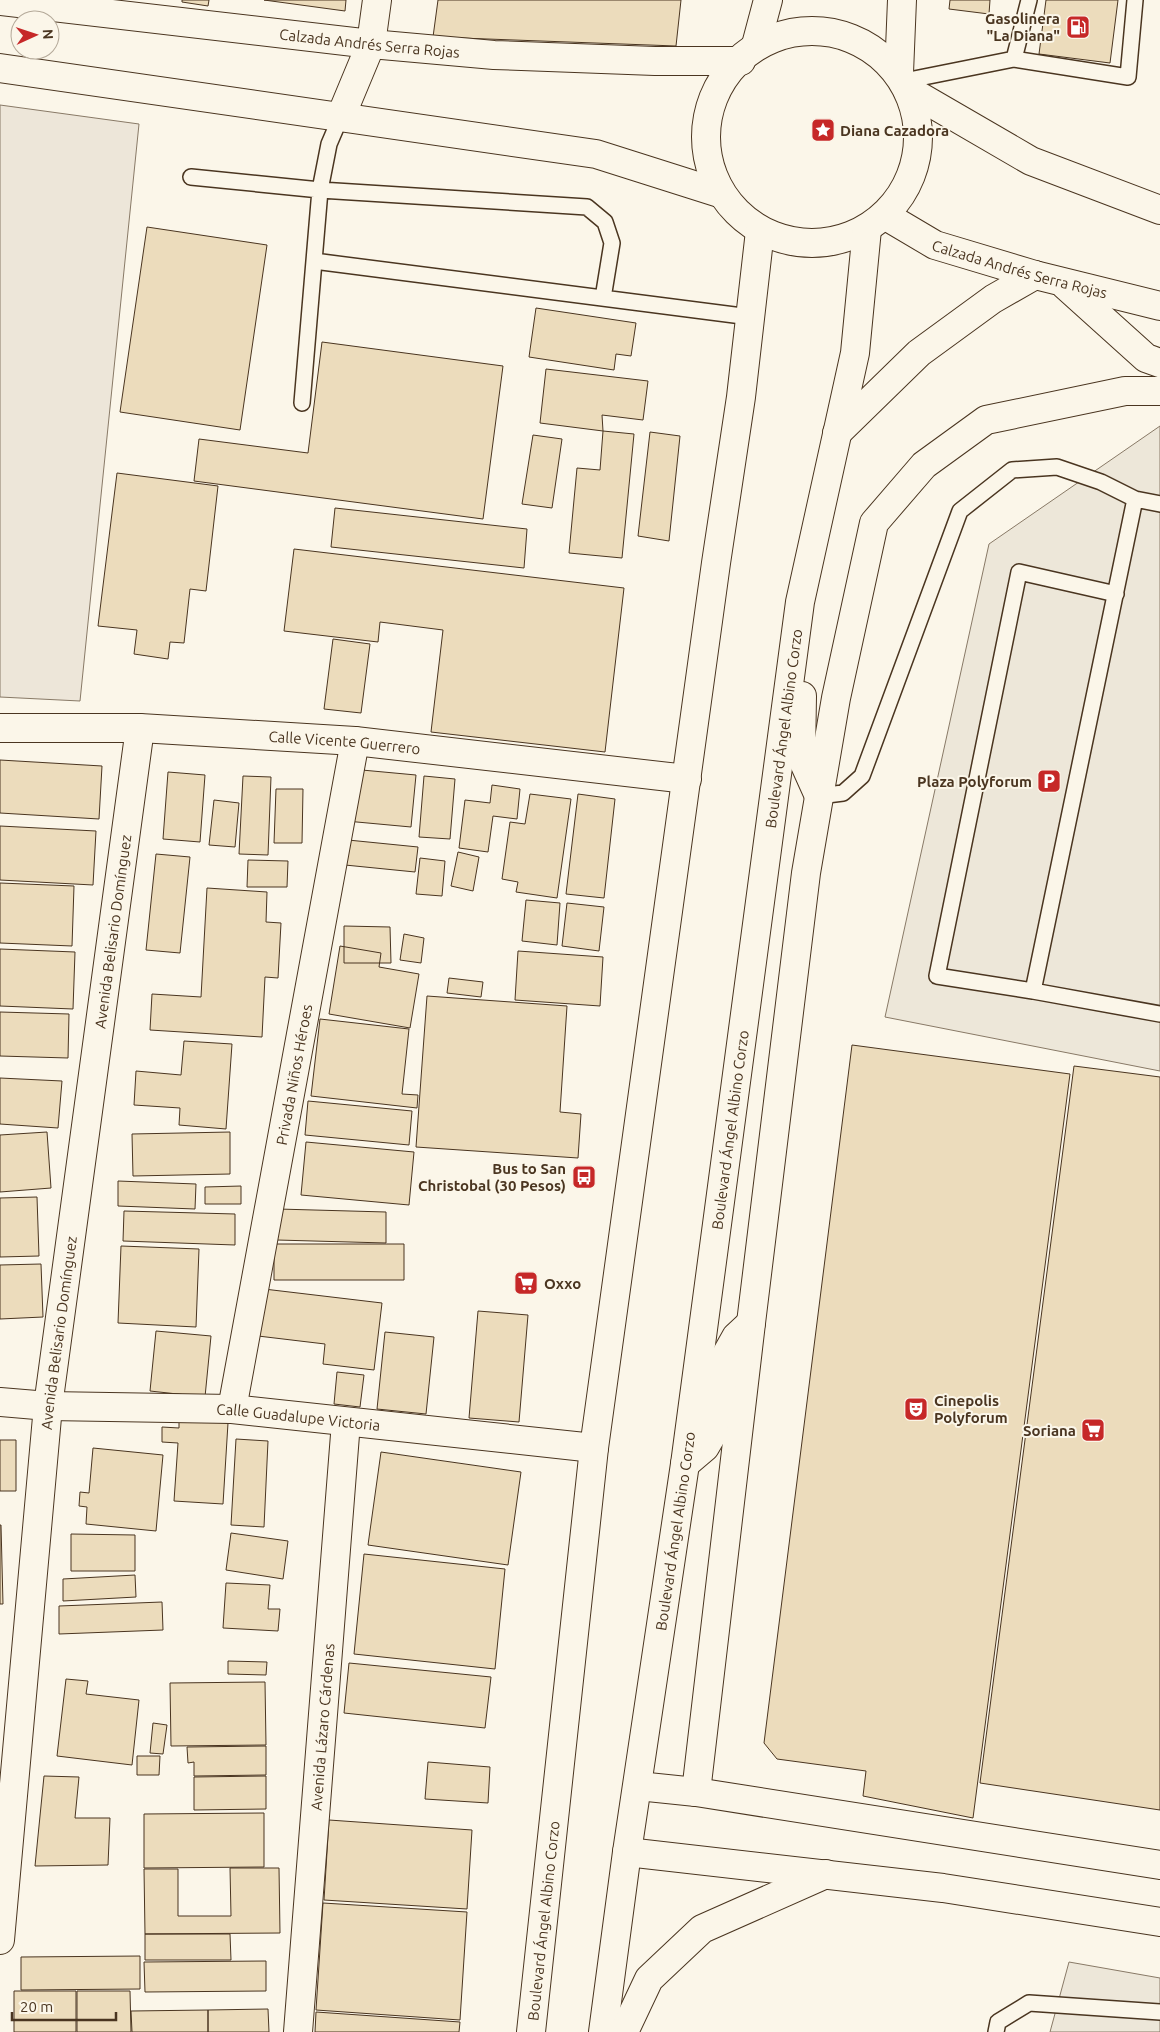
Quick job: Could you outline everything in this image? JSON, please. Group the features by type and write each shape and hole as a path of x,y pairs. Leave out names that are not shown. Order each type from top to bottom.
{"main road":[{"path":"341,116 371,44 377,0"},
{"path":"748,53 768,0"},
{"path":"902,0 903,81 916,132 914,170 895,205 876,223 828,244 789,242 752,227 719,193 704,147 711,99 748,53 772,37 811,29 851,36 885,58 903,81 1031,161 1160,210"},
{"name":"Calzada Andrés Serra Rojas","path":"0,1 371,44 494,54 655,61 748,53"},
{"path":"0,68 596,154 719,193"},
{"name":"Calzada Andrés Serra Rojas","path":"876,223 934,245 1035,275 1160,306"},
{"name":"Boulevard Ángel Albino Corzo","path":"603,2032 627,1852 685,1464 800,602 855,353 876,223"},
{"name":"Boulevard Ángel Albino Corzo","path":"531,2032 594,1448 687,779 760,231"},
{"path":"837,433 919,353 993,299 1035,275"},
{"path":"1062,282 1146,358 1160,363"},
{"path":"696,1792 806,873 836,698 874,524 924,465 986,420 1125,391 1160,391"},
{"path":"794,642 803,675 801,756 819,796"},
{"name":"Calle Vicente Guerrero","path":"0,728 140,728 355,741 687,779"},
{"name":"Avenida Belisario Domínguez","path":"0,1940 48,1406 140,728"},
{"name":"Privada Niños Héroes","path":"232,1409 355,741"},
{"path":"685,1464 705,1447 712,1435 727,1352 736,1337 751,1323"},
{"name":"Calle Guadalupe Victoria","path":"0,1402 48,1406 232,1409 594,1448"},
{"name":"Avenida Lázaro Cárdenas","path":"298,2032 346,1422"},
{"path":"638,1786 696,1792 1160,1865"},
{"path":"627,1852 943,1888 1160,1922"},
{"path":"624,2032 649,1979 702,1929 826,1874"}],"lane":[{"path":"1014,60 1029,0"},
{"path":"903,81 1014,60 1128,77 1135,0"},
{"path":"302,403 320,190 329,144 341,116"},
{"path":"191,177 320,190 587,206 606,222 612,243 603,298"},
{"path":"314,261 750,317"},
{"path":"819,796 843,793 862,776 960,511 1012,470 1057,467 1101,482 1135,499 1160,504"},
{"path":"1033,991 1135,499"},
{"path":"1116,594 1019,572 937,976 1160,1014"},
{"path":"996,2032 998,2022 1029,2003 1160,2012"}],"shaded area":[{"path":"0,105 139,124 80,701 0,697"},
{"name":"Plaza Polyforum","path":"1160,426 1160,1071 885,1017 989,544"},
{"path":"1069,1962 1160,1978 1160,2032 1050,2032"}],"building":[{"path":"182,0 209,0 208,6 182,2"},
{"path":"264,0 346,0 345,11"},
{"path":"438,0 681,0 676,46 433,37"},
{"path":"950,0 990,0 989,14 949,9"},
{"name":"Gasolinera \"La Diana\"","path":"1046,0 1118,0 1110,63 1039,54"},
{"path":"147,227 267,245 240,430 120,412"},
{"path":"536,308 636,323 631,356 616,354 614,370 529,357"},
{"path":"322,342 503,366 483,519 194,481 199,439 308,453"},
{"path":"546,369 648,381 643,420 602,415 603,431 540,423"},
{"path":"603,431 634,434 622,558 569,553 577,468 600,470"},
{"path":"650,432 680,436 669,541 638,536"},
{"path":"533,435 562,439 552,508 522,504"},
{"path":"117,473 218,486 206,591 190,589 184,643 170,642 168,659 134,654 137,630 98,626"},
{"path":"335,508 527,529 524,568 331,547"},
{"path":"294,549 624,588 605,752 431,732 443,630 380,622 378,642 284,631"},
{"path":"333,639 370,644 361,713 324,709"},
{"path":"0,760 102,766 99,819 0,813"},
{"path":"351,769 416,775 411,827 346,821"},
{"path":"168,772 205,775 200,842 163,839"},
{"path":"243,776 271,777 268,855 239,854"},
{"path":"424,776 455,779 450,839 419,837"},
{"path":"492,785 520,789 517,819 493,816 488,852 459,848 465,800 490,803"},
{"path":"276,789 303,789 302,843 274,843"},
{"path":"530,794 571,799 557,898 516,892 518,882 502,879 510,822 525,824"},
{"path":"578,794 615,799 604,898 566,894"},
{"path":"214,800 239,803 235,847 209,845"},
{"path":"0,826 96,831 93,885 0,880"},
{"path":"348,840 418,847 415,872 345,865"},
{"path":"458,852 479,857 473,891 451,886"},
{"path":"156,854 190,857 180,953 146,950"},
{"path":"420,858 445,861 442,896 416,894"},
{"path":"248,860 288,861 287,887 247,887"},
{"path":"0,883 74,886 72,946 0,943"},
{"path":"207,888 267,892 266,922 281,923 278,978 265,977 262,1037 150,1030 152,994 201,997"},
{"path":"526,900 560,903 557,945 522,941"},
{"path":"567,903 604,907 599,951 562,946"},
{"path":"344,926 390,927 391,963 344,963"},
{"path":"404,934 424,938 421,963 400,960"},
{"path":"340,946 381,953 379,967 419,974 410,1028 329,1014"},
{"path":"0,949 75,952 73,1009 0,1006"},
{"path":"518,951 603,957 600,1006 515,1000"},
{"path":"449,978 483,982 481,997 447,993"},
{"path":"427,996 567,1006 560,1112 581,1114 578,1158 416,1147"},
{"path":"0,1012 69,1014 68,1058 0,1056"},
{"path":"320,1019 409,1029 402,1094 418,1095 417,1108 311,1096"},
{"path":"184,1041 232,1044 226,1129 179,1125 180,1108 134,1105 136,1071 181,1075"},
{"name":"Cinepolis Polyforum","path":"852,1045 1070,1074 973,1818 863,1796 866,1771 777,1759 764,1743"},
{"name":"Soriana","path":"1074,1066 1160,1077 1160,1810 980,1783"},
{"path":"0,1078 62,1081 58,1128 0,1124"},
{"path":"308,1101 412,1111 409,1145 305,1135"},
{"path":"47,1132 51,1188 0,1192 0,1135"},
{"path":"230,1132 230,1174 133,1176 132,1134"},
{"path":"306,1142 414,1152 409,1205 301,1195"},
{"path":"118,1181 196,1184 195,1209 118,1206"},
{"path":"241,1186 241,1204 205,1204 205,1187"},
{"path":"37,1197 39,1256 0,1257 0,1198"},
{"path":"278,1209 386,1212 386,1243 277,1240"},
{"path":"124,1211 235,1214 235,1245 123,1241"},
{"path":"274,1244 404,1244 404,1280 274,1280"},
{"path":"121,1246 199,1249 196,1327 118,1323"},
{"path":"41,1264 43,1317 0,1319 0,1265"},
{"path":"264,1289 382,1303 374,1370 323,1364 325,1344 258,1336"},
{"path":"478,1311 528,1315 519,1422 469,1418"},
{"path":"156,1331 211,1336 205,1397 150,1391"},
{"path":"385,1332 434,1337 426,1414 377,1409"},
{"path":"337,1372 364,1375 360,1407 334,1404"},
{"path":"179,1420 228,1423 223,1504 174,1501 178,1443 162,1442 162,1427 179,1428"},
{"path":"236,1439 268,1441 264,1527 231,1525"},
{"path":"0,1440 16,1440 16,1491 0,1491"},
{"path":"93,1448 163,1455 156,1531 86,1524 87,1507 79,1506 80,1492 89,1493"},
{"path":"381,1452 521,1472 508,1565 368,1545"},
{"path":"1,1525 3,1604 0,1604"},
{"path":"231,1533 288,1541 283,1579 226,1570"},
{"path":"71,1534 135,1535 135,1571 71,1571"},
{"path":"364,1554 505,1569 495,1669 354,1654"},
{"path":"135,1575 136,1597 63,1601 63,1579"},
{"path":"226,1583 270,1585 268,1609 280,1609 278,1631 223,1628"},
{"path":"162,1602 163,1630 59,1634 59,1606"},
{"path":"228,1661 267,1662 266,1675 228,1674"},
{"path":"349,1663 491,1677 485,1728 344,1713"},
{"path":"66,1679 88,1681 86,1694 139,1700 132,1765 57,1756"},
{"path":"265,1682 266,1745 171,1746 170,1683"},
{"path":"153,1723 167,1725 163,1754 150,1753"},
{"path":"266,1746 266,1775 194,1776 194,1762 188,1763 187,1747"},
{"path":"137,1756 160,1756 159,1775 137,1775"},
{"path":"428,1762 490,1767 488,1803 425,1799"},
{"path":"44,1776 79,1777 75,1818 110,1818 108,1865 35,1866"},
{"path":"266,1776 266,1809 194,1810 194,1777"},
{"path":"264,1813 264,1867 144,1868 144,1814"},
{"path":"329,1820 472,1830 467,1909 324,1900"},
{"path":"230,1868 279,1868 280,1933 145,1934 144,1869 178,1869 178,1916 231,1916"},
{"path":"323,1903 467,1912 460,2020 316,2010"},
{"path":"145,1934 230,1934 231,1960 145,1960"},
{"path":"140,1956 140,1989 21,1990 21,1957"},
{"path":"266,1961 266,1991 145,1992 144,1962"},
{"path":"14,1991 76,1991 76,2032 14,2032"},
{"path":"77,1991 130,1991 131,2032 77,2032"},
{"path":"268,2009 269,2032 208,2032 208,2010"},
{"path":"208,2010 208,2032 132,2032 131,2011"},
{"path":"316,2012 460,2022 459,2032 315,2032"}],"place":[{"name":"Gasolinera \"La Diana\"","path":"1078,27"},
{"name":"Diana Cazadora","path":"823,130"},
{"name":"Plaza Polyforum","path":"1049,781"},
{"name":"Bus to San Christobal (30 Pesos)","path":"584,1177"},
{"name":"Oxxo","path":"526,1283"},
{"name":"Cinepolis Polyforum","path":"916,1409"},
{"name":"Soriana","path":"1093,1430"}]}
